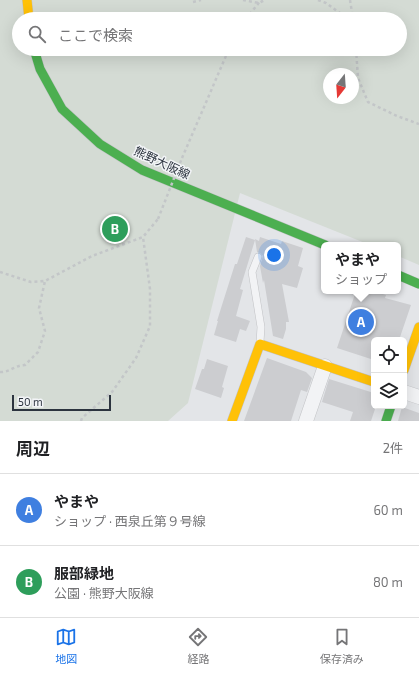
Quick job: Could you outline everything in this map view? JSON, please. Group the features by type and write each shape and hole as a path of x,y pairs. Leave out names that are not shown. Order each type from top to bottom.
{"main road":[{"path":"27,0 28,12"},
{"name":"熊野大阪線","path":"36,56 40,69 62,109 100,144 142,170 321,243"},
{"path":"401,276 419,284"},
{"path":"407,361 419,327"},
{"path":"232,421 260,344 371,381"},
{"path":"386,421 390,409"}],"street":[{"path":"306,421 325,366"},
{"path":"407,393 419,397"}],"lane":[{"path":"258,257 252,272 262,327 260,344"}],"path":[{"path":"193,2 201,0"},
{"path":"243,0 265,0"},
{"path":"318,0 326,3 338,12"},
{"path":"350,0 352,12"},
{"path":"251,12 260,1"},
{"path":"0,272 31,282 45,281 92,256 143,237 158,219 182,158 226,56"},
{"path":"356,56 358,78 368,102 397,116 419,124"},
{"path":"81,421 82,418 112,392 136,358 150,326 150,289 143,237"},
{"path":"0,372 4,373 19,365 25,365 38,352 45,332 40,308 45,281"}],"shaded area":[{"path":"0,0 419,0 419,265 401,257 401,242 362,242 240,193 188,403 168,421 0,421"}],"building":[{"path":"246,237 255,240 240,289 243,290 236,316 250,321 246,331 240,329 236,342 214,335 235,264 237,264"},
{"path":"260,237 281,244 282,241 303,248 298,266 303,268 297,288 282,284 289,322 286,322 286,329 283,339 273,336 264,280 263,283 260,266 263,256 257,252 255,239 259,241"},
{"path":"355,294 383,294 386,295 385,298 411,305 400,337 371,337 371,359 337,348"},
{"path":"267,358 306,372 312,378 307,392 301,390 291,421 244,421"},
{"path":"207,359 228,366 222,387 224,388 221,398 195,389"},
{"path":"329,379 371,392 371,409 375,409 371,421 350,421 353,412 322,402"},
{"path":"401,409 407,409 419,413 419,421 398,421"}],"traffic: fast":[{"path":"36,56 40,69 62,109 100,144 142,170 321,243"},
{"path":"401,276 419,284"},
{"path":"386,421 390,409"}],"traffic: slow":[{"path":"27,0 28,12"},
{"path":"407,361 419,327"},
{"path":"232,421 260,344 371,381"}],"place":[{"name":"服部緑地","path":"115,229"},
{"name":"やまや","path":"361,322"}]}
